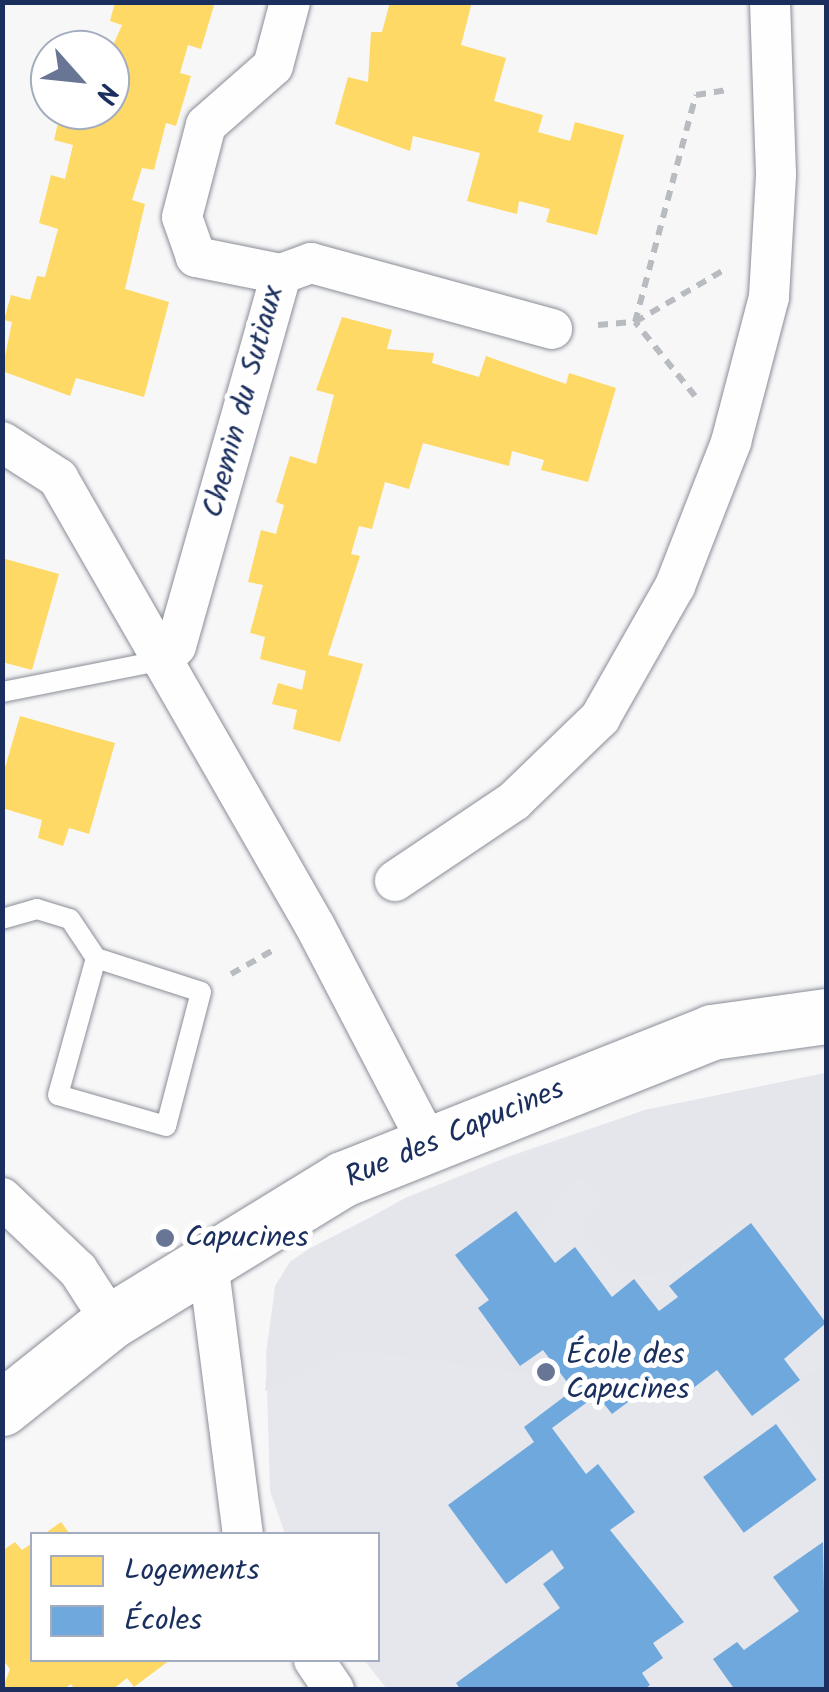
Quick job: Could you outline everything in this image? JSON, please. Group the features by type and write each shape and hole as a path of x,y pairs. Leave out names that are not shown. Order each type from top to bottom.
{"street":[{"name":"Chemin du Sutiaux","path":"164,660 176,646 281,274 196,257 182,216 206,124 274,66 290,2"},
{"path":"395,881 514,801 600,718 675,586 731,442 769,297 770,2"},
{"path":"281,274 311,262 552,330"},
{"path":"2,442 58,478 164,660 428,1143"},
{"name":"Rue des Capucines","path":"2,1408 112,1321 344,1179 712,1032 826,1016"},
{"path":"2,1198 78,1270 112,1321"},
{"path":"208,1262 243,1532"},
{"path":"315,1662 334,1690"}],"lane":[{"path":"2,692 164,660"},
{"path":"2,919 38,909 70,919 96,958 201,992 166,1126 58,1095 96,958"}],"path":[{"path":"636,322 696,95 772,82"},
{"path":"552,330 636,322 772,242"},
{"path":"636,322 731,442"}],"shaded area":[{"name":"École des Capucines","path":"826,1073 826,1689 387,1689 366,1662 380,1662 380,1532 284,1532 270,1491 266,1353 275,1287 290,1262 405,1198 510,1156 645,1110"},
{"path":"826,1073 826,1309 819,1313 747,1219 723,1229 711,1247 673,1273 640,1276 621,1270 593,1249 579,1223 603,1203 586,1178 572,1183 533,1233 516,1211 455,1255 489,1300 479,1309 520,1366 543,1350 565,1379 374,1353 339,1354 265,1391 275,1286 290,1262 310,1248 415,1195 645,1110"},
{"path":"826,1362 826,1469 776,1398"}],"building: Logements":[{"path":"115,2 215,2 201,49 188,45 180,73 191,76 176,126 166,123 154,170 142,168 132,200 145,204 125,289 169,302 144,397 76,378 70,396 2,371 12,322 4,320 11,295 30,300 37,276 45,277 58,229 39,223 51,175 65,179 73,145 54,140 56,130 130,130 130,30 120,30 122,25 110,21"},
{"path":"390,2 472,2 461,45 506,58 494,101 543,115 538,132 570,141 575,122 624,135 597,235 546,222 550,209 519,201 517,214 467,201 480,153 413,136 410,151 335,124 348,77 368,82 371,32 382,32"},
{"path":"342,317 392,330 387,349 434,353 432,363 479,377 486,356 566,384 569,373 616,388 588,482 541,470 544,460 512,451 509,466 423,443 409,489 385,482 372,529 359,526 351,554 360,556 328,655 363,664 340,742 293,729 297,710 272,704 278,683 302,690 306,671 260,659 265,637 250,633 263,585 248,582 261,530 276,534 284,505 276,502 290,456 316,464 334,395 316,390"},
{"path":"2,558 59,574 32,670 2,662"},
{"path":"20,716 115,743 89,834 69,828 63,846 38,838 42,820 2,808 2,778"},
{"path":"61,1522 68,1532 47,1532"},
{"path":"15,1542 22,1550 30,1544 30,1662 167,1662 134,1687 127,1678 112,1690 75,1690 71,1684 62,1690 2,1690 10,1669 2,1659 2,1551"}],"building: Écoles":[{"path":"516,1211 555,1263 575,1247 612,1297 634,1279 659,1311 678,1297 669,1286 751,1223 826,1323 784,1359 800,1380 752,1416 717,1370 676,1401 659,1379 612,1414 597,1395 552,1428 586,1474 598,1464 635,1512 610,1530 684,1622 653,1643 663,1658 642,1673 650,1685 643,1690 461,1690 456,1683 560,1608 543,1584 564,1568 552,1550 506,1584 448,1505 534,1442 524,1427 573,1390 543,1350 520,1366 478,1308 489,1300 455,1255"},
{"path":"776,1424 817,1480 744,1533 703,1477"},
{"path":"823,1542 826,1690 735,1690 713,1659 737,1642 744,1650 799,1611 773,1577"}],"place":[{"name":"Capucines","path":"165,1238"},
{"name":"École des Capucines","path":"546,1372"}]}
